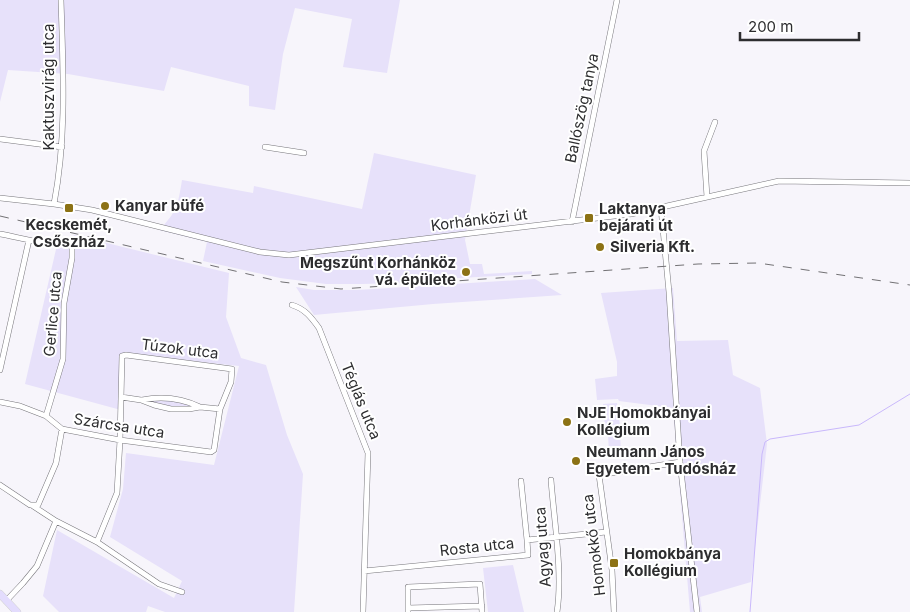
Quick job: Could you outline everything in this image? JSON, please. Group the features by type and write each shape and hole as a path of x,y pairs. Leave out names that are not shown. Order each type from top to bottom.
{"main road":[{"path":"0,594 17,612"}],"street":[{"name":"Kaktuszvirág utca","path":"54,204 59,178 64,129 61,0"},
{"name":"Ballószög tanya","path":"572,222 617,0"},
{"path":"708,197 704,151 714,122"},
{"path":"0,140 62,146"},
{"path":"265,147 304,153"},
{"name":"Korhánközi út","path":"0,198 92,210 260,252 285,255 631,214 779,181 910,183"},
{"path":"660,208 669,292 680,462 697,612"},
{"path":"0,234 29,240 0,370"},
{"name":"Gerlice utca","path":"29,240 62,244 69,243 72,248 64,303 63,359 46,416"},
{"name":"Téglás utca","path":"292,305 300,307 309,314 319,328 368,453 363,612"},
{"name":"Túzok utca","path":"97,542 117,492 122,356 230,368 232,371 231,382 220,410 214,450 211,452"},
{"path":"121,397 141,400 171,409 200,407 220,410"},
{"path":"141,400 173,398 191,402 200,407"},
{"name":"Szárcsa utca","path":"0,402 20,406 46,416 62,429 120,440 211,452"},
{"path":"33,506 40,503 56,463 62,429"},
{"name":"Homokkő utca","path":"614,612 612,570 599,475 680,462"},
{"name":"Agyag utca","path":"550,480 556,538 559,598 557,612"},
{"path":"521,481 527,540"},
{"path":"0,485 56,521 97,542 159,584 182,592"},
{"path":"6,601 24,583 37,566 56,521"},
{"name":"Rosta utca","path":"364,571 528,555 527,540 606,532"},
{"path":"480,584 482,609 408,610 408,587 480,584"}],"shaded area":[{"path":"0,0 400,0 387,73 343,67 352,19 295,8 283,54 275,110 249,106 249,86 171,67 164,91 68,74 8,70 0,102"},
{"path":"374,153 476,175 465,240 470,264 482,264 484,274 532,271 532,274 423,280 421,282 326,284 280,278 203,261 207,242 159,230 176,208 182,180 253,193 254,186 362,209"},
{"path":"74,235 229,273 226,317 241,358 266,365 287,435 303,474 294,612 165,612 148,606 146,612 59,612 43,596 57,530 174,598 182,581 110,537 123,489 126,453 214,465 239,366 125,354 121,410 25,384 57,245 68,248"},
{"path":"535,279 562,295 314,315 296,287 314,290 357,290"},
{"path":"673,288 677,341 728,340 733,375 760,388 767,444 751,582 700,597 702,612 690,612 673,408 619,401 618,399 597,400 595,379 617,376 617,362 601,293"},
{"path":"152,400 176,401 192,406 172,407 152,403"},
{"path":"617,403 620,426 605,427 603,404"},
{"path":"620,433 621,453 609,453 608,434"},
{"path":"513,565 524,612 488,612 483,568"}],"waterway":[{"path":"750,612 762,454 765,442 770,439 859,425 910,394"}],"railway":[{"path":"0,216 282,282 341,289 698,264 758,263 910,285"}],"place":[{"name":"Kanyar büfé","path":"105,206"},
{"name":"Kecskemét, Csőszház","path":"69,208"},
{"name":"Laktanya bejárati út","path":"589,218"},
{"name":"Silveria Kft.","path":"600,247"},
{"name":"Megszűnt Korhánköz vá. épülete","path":"466,272"},
{"name":"NJE Homokbányai Kollégium","path":"567,422"},
{"name":"Neumann János Egyetem - Tudósház","path":"576,461"},
{"name":"Homokbánya Kollégium","path":"614,563"}]}
